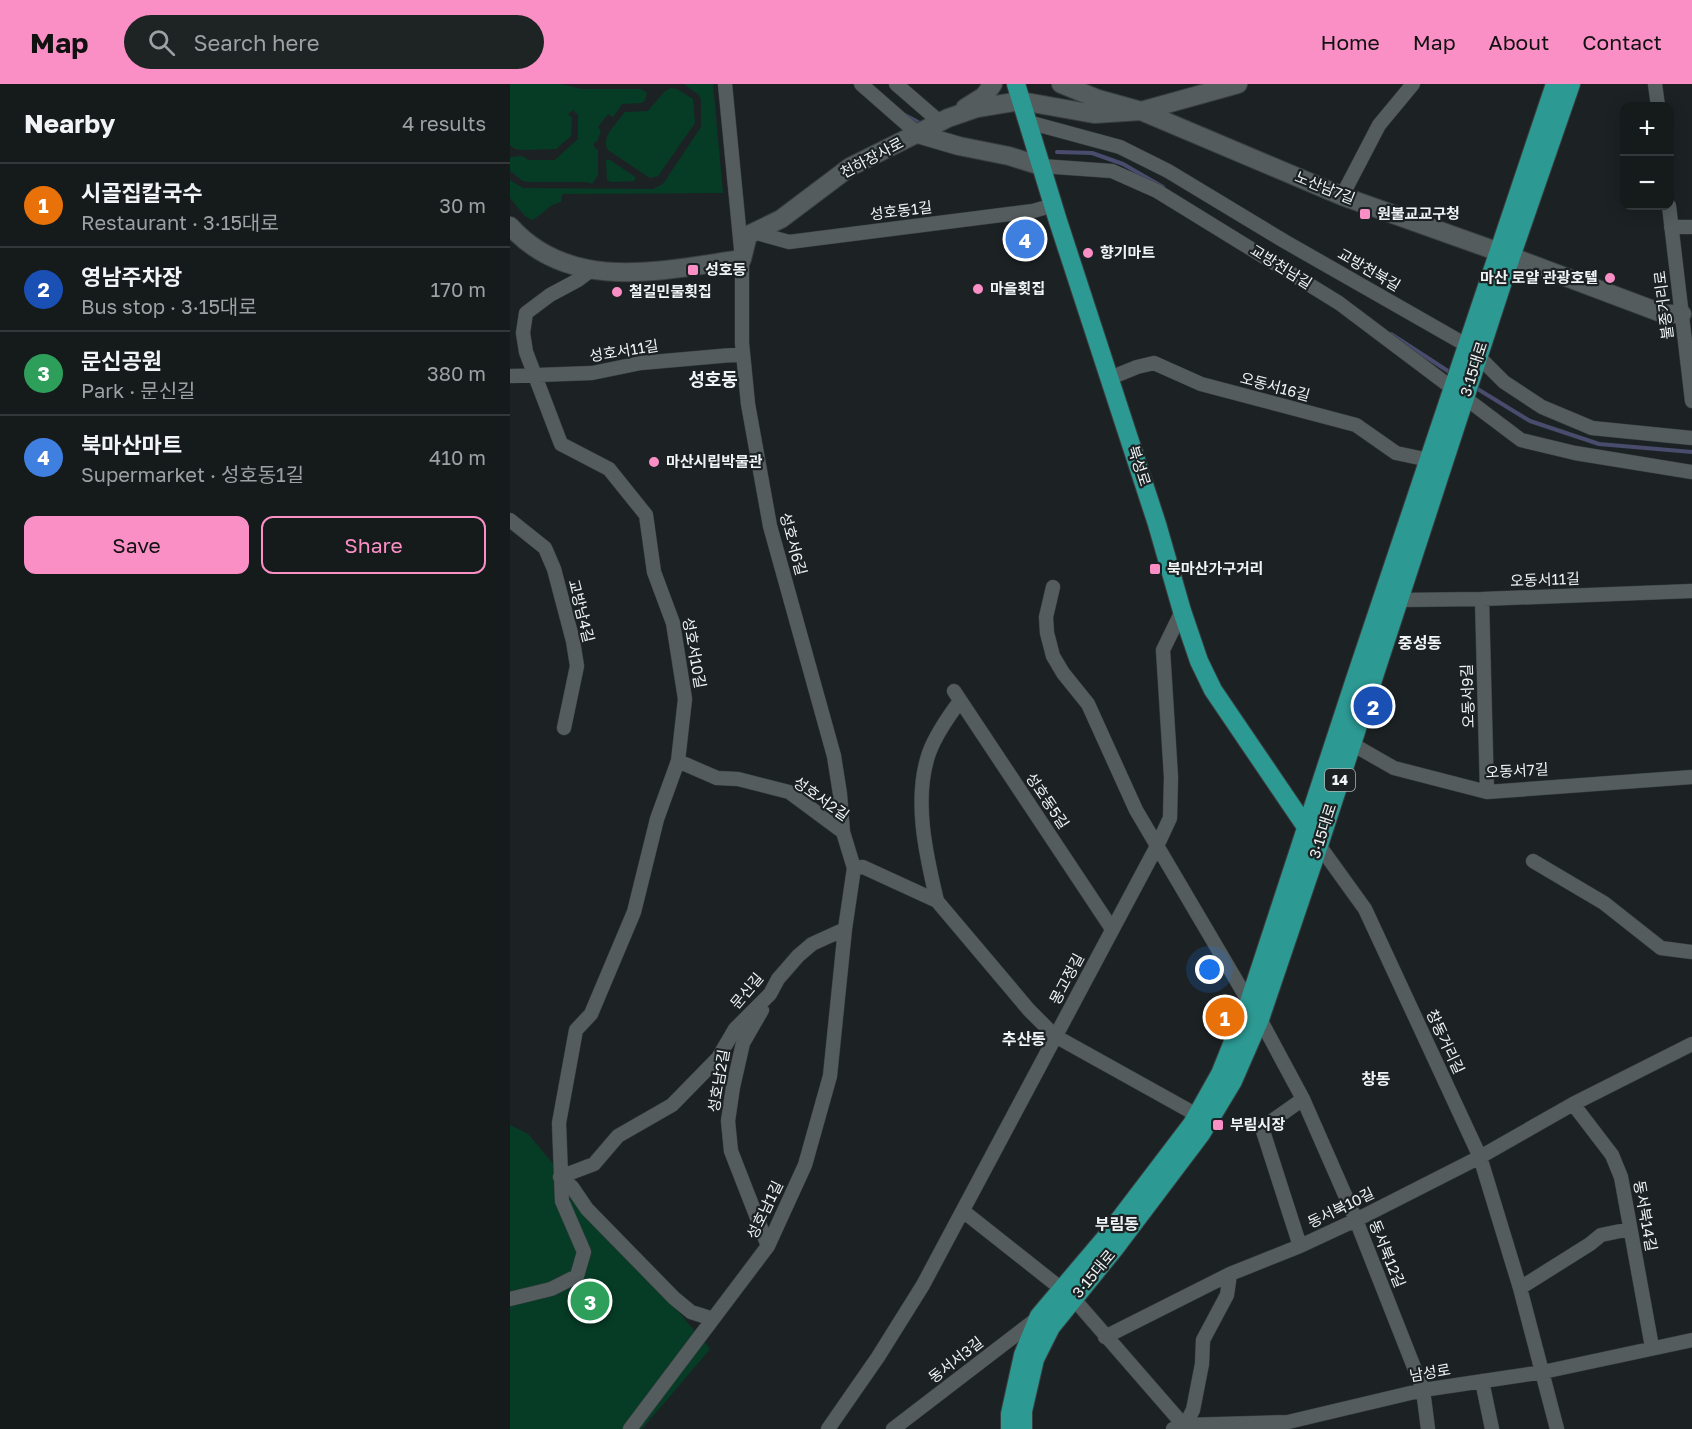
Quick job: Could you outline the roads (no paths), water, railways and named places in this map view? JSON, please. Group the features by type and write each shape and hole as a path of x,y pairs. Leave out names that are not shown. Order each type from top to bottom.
{"main road":[{"path":"945,121 984,96 993,84"},
{"name":"노산남7길","path":"1061,84 1098,99 1141,111 1342,196 1664,314 1682,314"},
{"name":"천하장사로","path":"753,232 781,219 850,167 945,121 1019,93 1094,114 1141,111 1238,84"},
{"name":"3·15대로","path":"1010,1429 1010,1414 1023,1355 1039,1316 1068,1293 1115,1248 1201,1134 1233,1081 1260,1019 1399,600 1459,393 1505,254 1555,84"},
{"name":"3·15대로","path":"1505,254 1571,84"},
{"name":"북성로","path":"1019,93 1199,661 1213,690 1306,827"},
{"name":"교방천남길","path":"918,134 1041,166"},
{"path":"510,226 528,242 552,257 590,271 641,273 742,259 748,235 753,232"},
{"name":"3·15대로","path":"1023,1429 1023,1411 1035,1359 1068,1293 1197,1115 1220,1074 1249,1002 1429,460 1459,393"}],"street":[{"name":"성호서6길","path":"725,84 742,259 743,354 748,404 770,526 834,756 843,832"},
{"name":"교방천남길","path":"861,84 918,134"},
{"path":"897,84 945,121"},
{"path":"1342,196 1379,125 1413,84"},
{"path":"1655,84 1657,102"},
{"name":"교방천북길","path":"1028,122 1120,147 1168,171 1473,352 1504,382 1542,407 1592,428 1692,438"},
{"name":"교방천남길","path":"1041,166 1112,171 1157,191 1339,303 1521,440 1575,453 1692,472"},
{"name":"성호동1길","path":"753,232 789,242 1033,211 1054,205"},
{"name":"불종거리로","path":"1669,210 1692,401"},
{"path":"1671,227 1692,227"},
{"name":"성호서10길","path":"560,1178 558,1123 576,1030 591,1014 634,912 657,819 678,761 685,699 673,623 654,572 646,515 609,469 561,444 526,351 523,333 526,313 550,295 590,271"},
{"name":"성호서11길","path":"510,376 592,373 640,363 743,354"},
{"name":"오동서16길","path":"1110,378 1154,363 1202,384 1356,425 1396,453 1429,460"},
{"name":"교방남4길","path":"510,520 545,548 554,569 573,641 577,666 564,728"},
{"path":"1053,587 1046,617 1047,633 1053,656 1063,673 1088,704 1136,810 1249,1002"},
{"name":"오동서11길","path":"1399,600 1692,591"},
{"name":"오동서9길","path":"1482,599 1488,792"},
{"name":"몽고정길","path":"828,1429 910,1306 963,1211 1170,818 1171,777 1163,650 1182,611"},
{"name":"성호동5길","path":"937,901 929,868 922,794 932,747 957,696 1112,929"},
{"name":"오동서7길","path":"1352,744 1394,768 1488,792 1692,777"},
{"name":"성호서2길","path":"678,761 717,778 738,779 789,792 843,832 854,868"},
{"name":"창동거리길","path":"1306,827 1365,909 1480,1157 1520,1288 1557,1429"},
{"path":"1533,861 1604,903 1661,948 1692,952"},
{"path":"845,929 854,868 863,867 937,901 1029,1010 1055,1036 1197,1115"},
{"name":"문신길","path":"560,1178 594,1164 618,1136 672,1105 718,1058 735,1029 770,994 778,979 812,944 845,929"},
{"name":"성호남1길","path":"630,1429 768,1246 805,1165 830,1076 845,929"},
{"name":"성호남2길","path":"768,1246 731,1151 728,1121 743,1043 770,994"},
{"name":"동서북12길","path":"1260,1019 1303,1099 1356,1220 1423,1390 1428,1429"},
{"name":"동서북10길","path":"1105,1336 1230,1274 1300,1246 1356,1220 1480,1157 1573,1104 1692,1044"},
{"path":"1300,1246 1262,1128 1303,1099"},
{"name":"동서북14길","path":"1573,1104 1612,1155 1621,1177 1652,1347"},
{"path":"510,1299 551,1289 577,1276 584,1252 562,1201 560,1178"},
{"path":"560,1178 572,1187 587,1209 674,1298 691,1312 713,1319"},
{"path":"963,1211 1068,1293 1182,1428 1193,1410 1202,1364 1203,1340 1227,1295 1230,1274"},
{"path":"1520,1288 1601,1235 1630,1229"},
{"name":"동서서3길","path":"893,1429 1039,1316"},
{"name":"남성로","path":"1182,1428 1288,1422 1423,1390 1543,1372 1692,1340"},
{"path":"1482,1381 1492,1429"}],"waterway":[{"path":"905,115 918,122"},
{"path":"1057,152 1092,153 1123,164 1163,187"},
{"path":"1391,334 1451,373"},
{"path":"1476,388 1530,421 1599,444 1692,452"}],"place":[{"name":"원불교교구청","path":"1365,214"},
{"name":"북마산마트","path":"1025,239"},
{"name":"향기마트","path":"1088,253"},
{"name":"성호동","path":"693,270"},
{"name":"마산 로얄 관광호텔","path":"1610,278"},
{"name":"마을횟집","path":"978,289"},
{"name":"철길민물횟집","path":"617,292"},
{"name":"마산시립박물관","path":"654,462"},
{"name":"북마산가구거리","path":"1155,569"},
{"name":"영남주차장","path":"1373,706"},
{"name":"시골집칼국수","path":"1225,1017"},
{"name":"부림시장","path":"1218,1125"},
{"name":"문신공원","path":"590,1301"}],"district":[{"name":"성호동","path":"713,380"},
{"name":"중성동","path":"1420,643"},
{"name":"추산동","path":"1024,1039"},
{"name":"창동","path":"1376,1079"},
{"name":"부림동","path":"1117,1224"}]}
